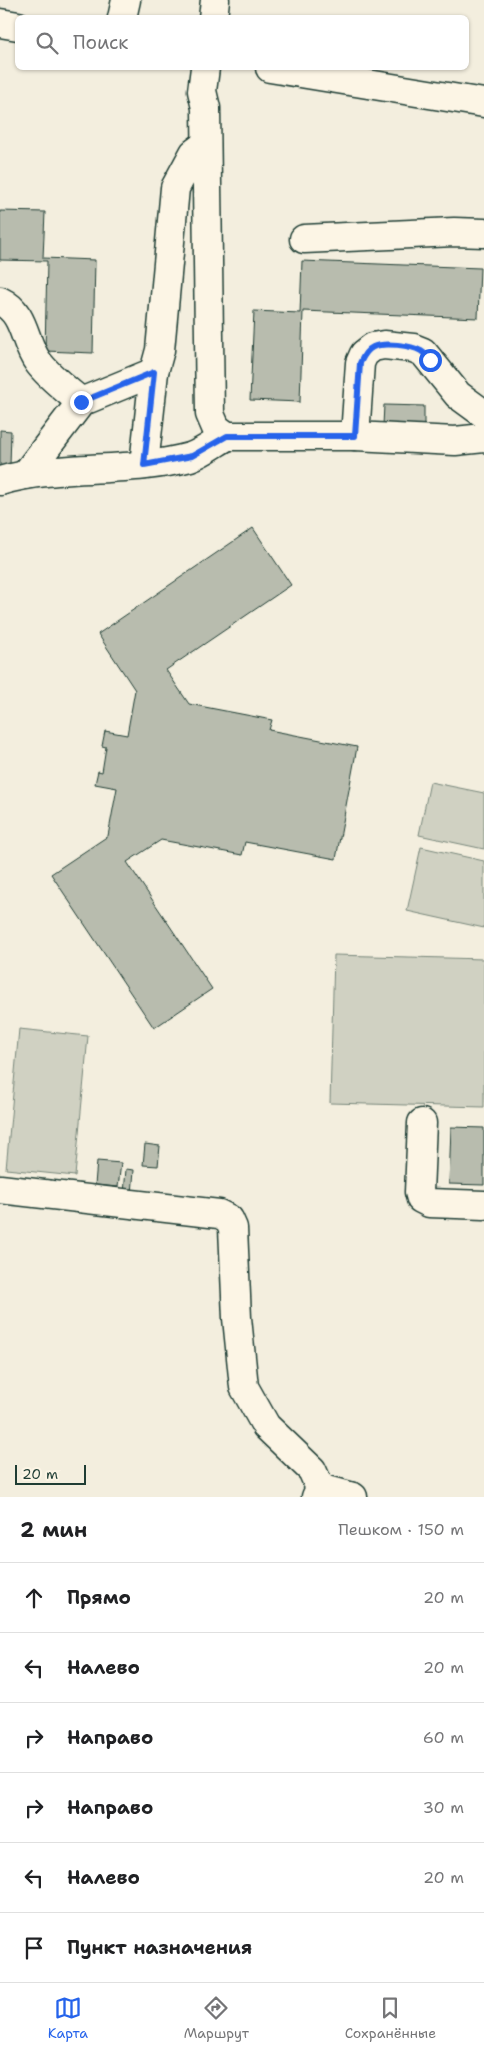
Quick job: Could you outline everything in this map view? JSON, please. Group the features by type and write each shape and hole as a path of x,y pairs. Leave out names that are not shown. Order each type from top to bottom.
{"main road":[{"path":"123,15 126,0"},
{"path":"212,15 215,0"},
{"path":"0,23 15,26"},
{"path":"205,70 202,91 206,108 210,414 216,428 227,436"},
{"path":"282,70 484,103"},
{"path":"144,465 154,372 160,350 175,188 194,153 206,144"},
{"path":"304,239 454,232 484,233"},
{"path":"0,301 15,311 21,321 30,348 39,364 81,402"},
{"path":"355,436 360,363 364,354 373,347 378,346 413,348 423,352 458,395 484,414"},
{"path":"26,474 81,402 154,372"},
{"path":"0,481 26,474 144,465 192,456 227,436 355,436 455,441 484,438"},
{"path":"422,1123 419,1192 421,1200 429,1203 484,1206"},
{"path":"0,1190 219,1214 229,1218 233,1228 237,1318 244,1386 266,1426 312,1470 318,1493 353,1497"}],"shaded area":[{"path":"430,782 484,793 484,849 419,835"},
{"path":"421,847 484,861 484,928 407,911"},
{"path":"334,955 484,959 484,1107 330,1103"},
{"path":"19,1029 88,1036 75,1176 6,1169"}],"building":[{"path":"0,211 45,212 43,258 95,260 93,353 45,351 47,261 0,260"},
{"path":"302,261 480,268 478,318 303,311 300,402 250,400 254,311 300,313"},
{"path":"384,405 424,406 424,426 383,425"},
{"path":"0,430 11,431 10,466 0,466"},
{"path":"253,528 291,585 166,670 189,704 272,720 269,730 357,747 336,859 245,842 242,855 161,840 127,862 212,989 154,1028 51,874 108,836 117,788 95,784 98,771 102,772 106,747 102,746 105,731 127,735 135,690 98,634"},
{"path":"451,1127 484,1128 484,1185 449,1184"},
{"path":"145,1144 160,1146 158,1166 143,1165"},
{"path":"97,1161 121,1163 118,1187 95,1185"},
{"path":"126,1169 134,1170 132,1194 124,1194"}],"route":[{"path":"81,402 154,372 144,465 192,456 227,436 355,436 360,363 364,354 373,347 384,345 413,348 423,352 430,360"}]}
